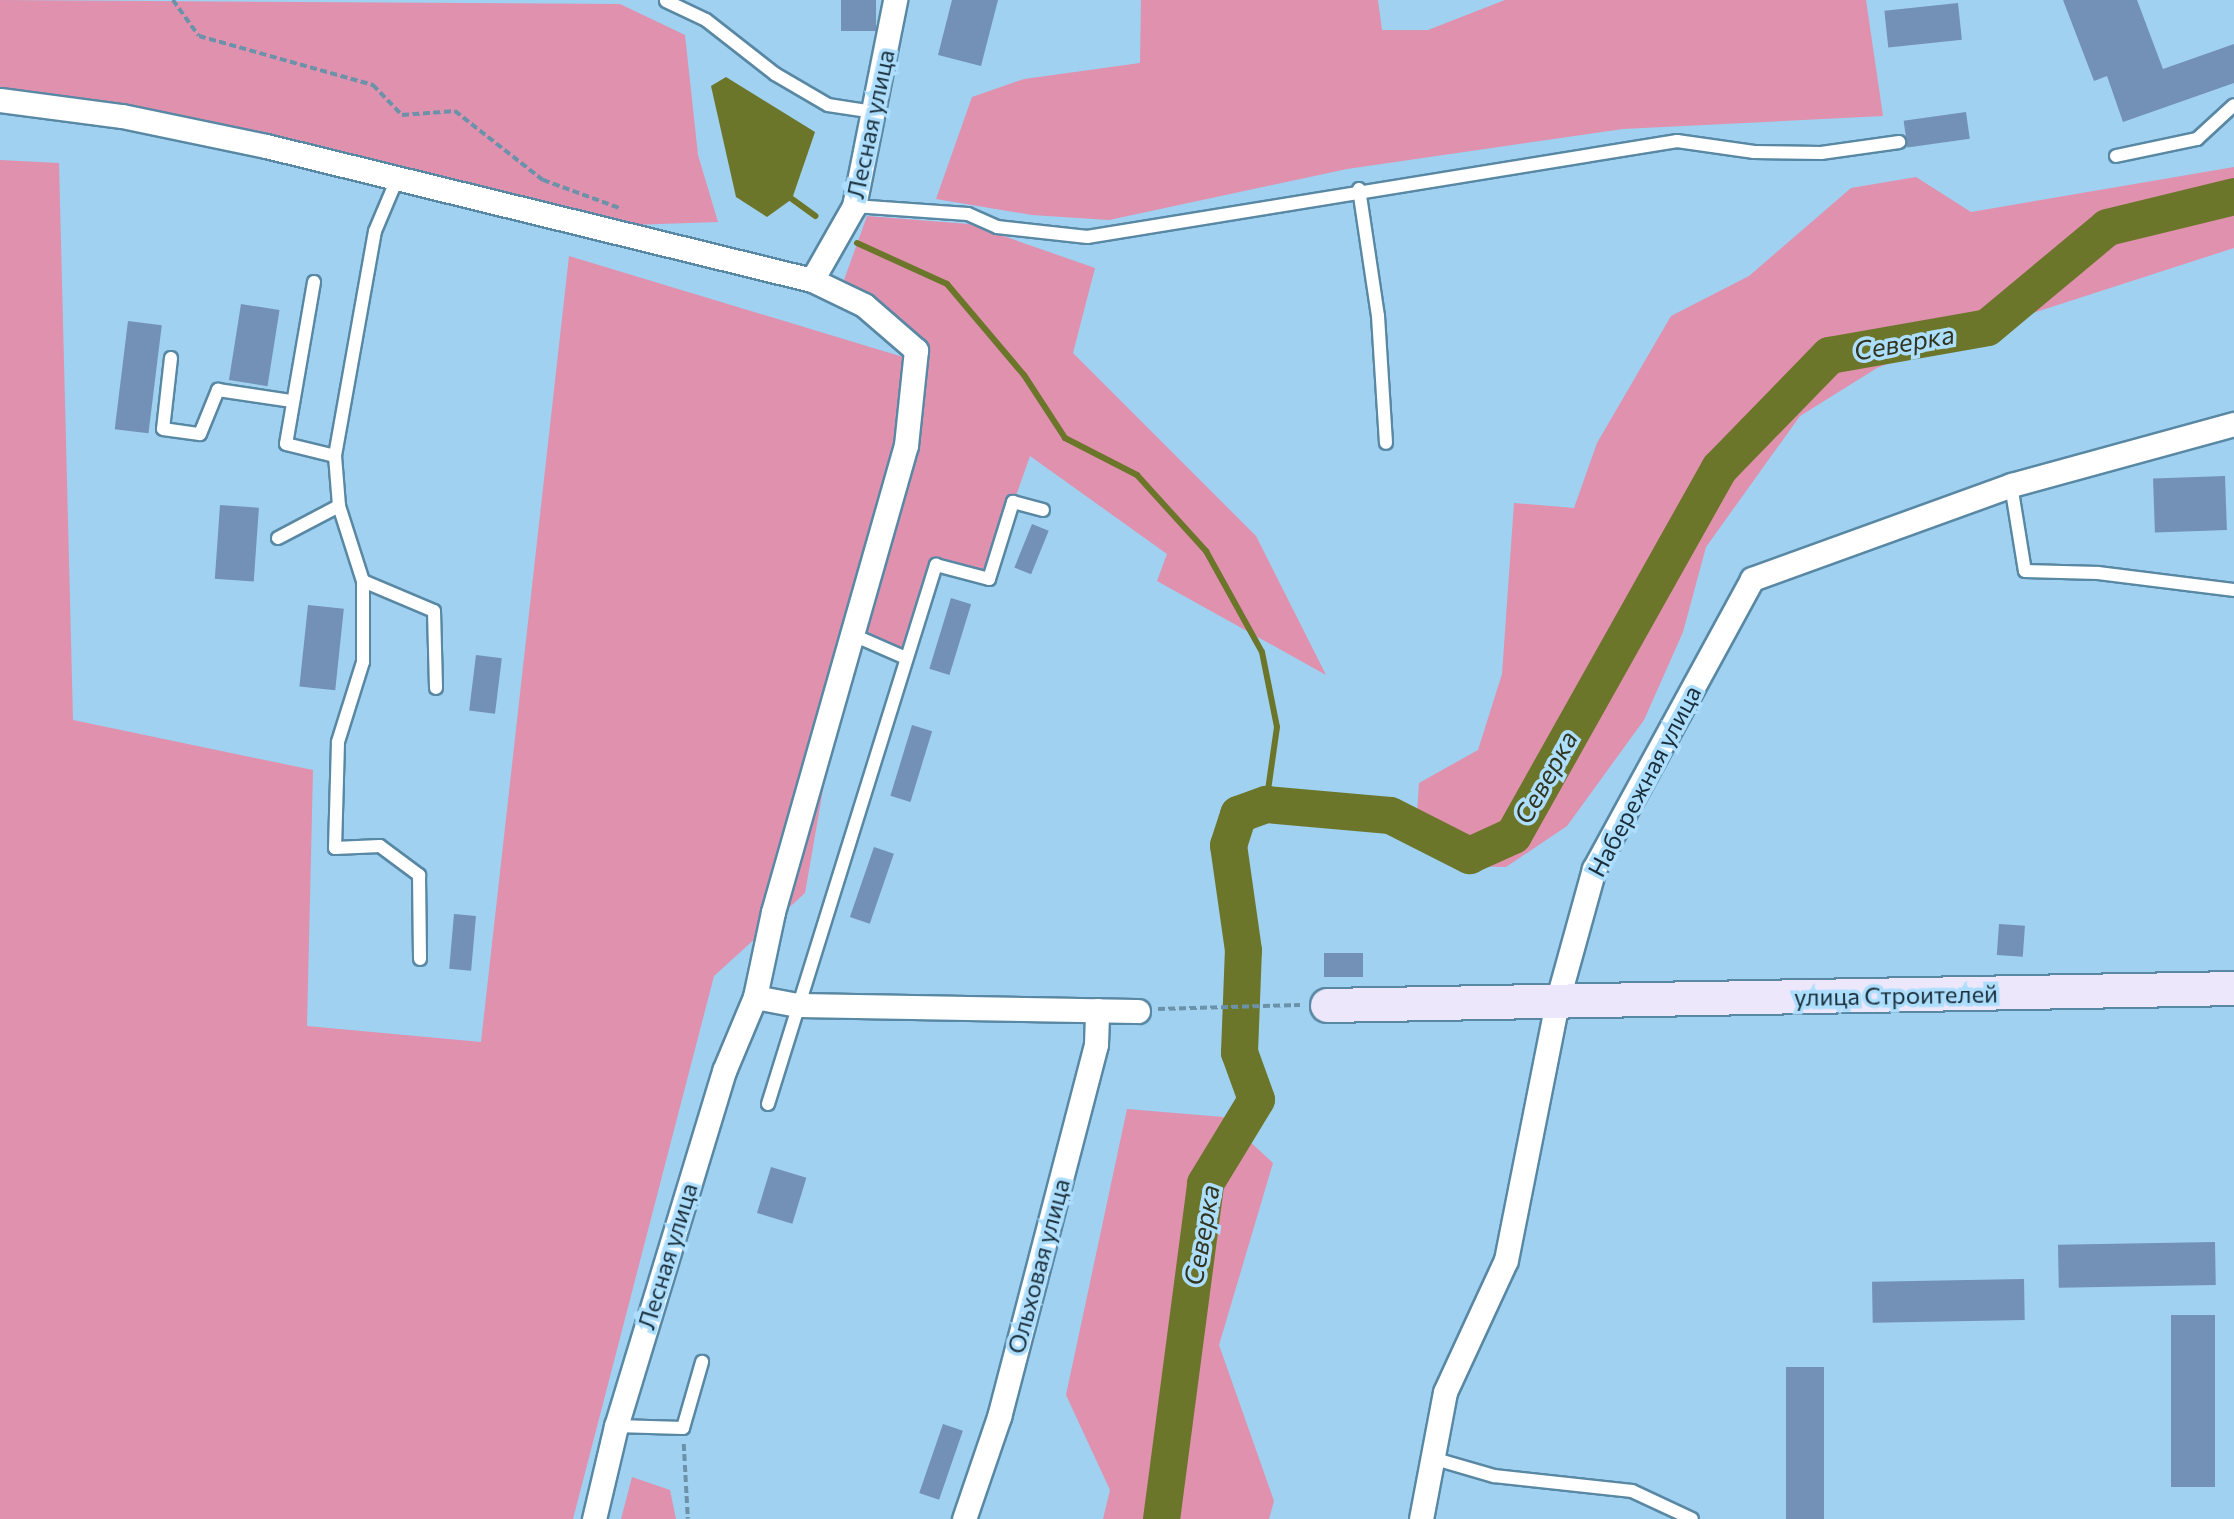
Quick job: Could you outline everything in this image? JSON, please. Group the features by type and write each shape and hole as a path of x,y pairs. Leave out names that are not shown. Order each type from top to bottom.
{"street":[{"name":"Лесная улица","path":"594,1519 615,1426 724,1071 755,996 851,634 906,445 915,350 864,305 812,280 854,206 895,0"},
{"path":"0,100 122,116 397,179 812,280"},
{"name":"Набережная улица","path":"1421,1519 1445,1392 1506,1260 1557,1002 1594,869 1752,579 2011,485 2234,424"},
{"name":"улица Строителей","path":"1327,1005 2234,988"},
{"path":"755,996 797,1005 1138,1011"},
{"name":"Ольховая улица","path":"964,1519 1006,1390 1096,1044 1097,1010"}],"lane":[{"path":"666,1 706,20 775,74 828,104 874,112"},
{"path":"2116,156 2197,139 2234,105"},
{"path":"854,206 956,213 998,227 1087,237 1359,189 1676,141 1754,152 1821,153 1899,142"},
{"path":"397,179 375,231 335,456 339,506 363,581 363,662 338,742 335,848 380,846 419,875 420,959"},
{"path":"1359,189 1378,316 1386,443"},
{"path":"314,282 286,444 335,456"},
{"path":"171,358 163,429 201,434 218,390 292,401"},
{"path":"2011,485 2025,571 2098,573 2234,590"},
{"path":"768,1104 904,657 936,565 989,579 1013,502 1043,510"},
{"path":"278,538 339,506"},
{"path":"363,581 434,611 436,688"},
{"path":"851,634 904,657"},
{"path":"615,1426 683,1428 702,1362"},
{"path":"1432,1458 1494,1476 1632,1490 1692,1519"}],"path":[{"path":"173,0 200,36 373,85 402,115 455,111 543,180 633,213"},
{"path":"1138,1011 1214,1005 1271,1006"},
{"path":"683,1428 688,1519"}],"shaded area":[{"path":"0,0 620,4 685,35 698,155 718,222 630,225 238,128 0,96"},
{"path":"1141,0 1378,0 1382,30 1428,30 1505,0 1866,0 1883,116 1623,129 1347,169 1109,220 1032,215 936,199 972,97 1024,79 1140,63"},
{"path":"726,77 815,132 792,199 767,217 736,197 711,86"},
{"path":"0,160 59,163 73,720 313,770 307,1026 481,1042 569,256 903,357 931,355 844,280 867,216 969,224 1095,268 1073,353 1256,536 1326,675 1157,581 1167,554 1030,456 988,575 933,559 902,649 852,624 805,893 714,976 573,1519 0,1519"},
{"path":"2234,167 2234,248 1949,340 1877,368 1800,416 1706,547 1683,632 1644,720 1567,826 1506,867 1456,866 1415,844 1419,783 1478,750 1502,674 1514,503 1574,508 1597,443 1671,316 1749,276 1851,188 1916,177 1971,212"},
{"path":"1127,1109 1223,1117 1273,1163 1219,1345 1274,1501 1269,1519 1103,1519 1110,1490 1066,1395"},
{"path":"632,1477 670,1490 676,1519 621,1519"}],"building":[{"path":"841,0 876,0 876,31 841,31"},
{"path":"952,0 998,0 981,66 938,55"},
{"path":"2063,0 2137,0 2163,69 2234,44 2234,83 2123,122 2107,76 2094,81"},
{"path":"1958,3 1962,40 1888,48 1884,11"},
{"path":"1966,112 1970,139 1907,148 1904,121"},
{"path":"241,304 280,310 267,386 229,380"},
{"path":"128,321 162,325 148,433 115,429"},
{"path":"2225,476 2227,530 2155,532 2153,479"},
{"path":"220,505 259,508 254,582 215,579"},
{"path":"1032,524 1049,531 1031,574 1014,568"},
{"path":"951,598 971,604 949,675 929,669"},
{"path":"308,605 344,609 335,690 299,687"},
{"path":"476,655 502,658 495,714 469,711"},
{"path":"912,725 932,731 910,802 890,796"},
{"path":"874,847 894,854 870,924 850,917"},
{"path":"454,914 476,916 471,971 449,969"},
{"path":"1999,924 2025,926 2023,957 1997,955"},
{"path":"1324,953 1363,953 1363,977 1324,977"},
{"path":"771,1167 806,1178 792,1224 757,1213"},
{"path":"2215,1242 2216,1285 2059,1288 2058,1245"},
{"path":"2024,1279 2025,1320 1873,1323 1872,1282"},
{"path":"2171,1315 2215,1315 2215,1487 2171,1487"},
{"path":"1786,1367 1824,1367 1824,1519 1786,1519"},
{"path":"943,1424 963,1431 939,1500 919,1493"}],"waterway":[{"name":"Северка","path":"1161,1519 1205,1183 1256,1099 1239,1052 1243,950 1228,845 1238,814 1266,804 1390,815 1469,855 1513,835 1719,468 1829,355 1987,327 2107,227 2234,196"},
{"path":"792,199 815,216"},
{"path":"857,243 947,284 1024,375 1065,438 1137,475 1206,551 1262,652 1277,727 1266,804"}]}
